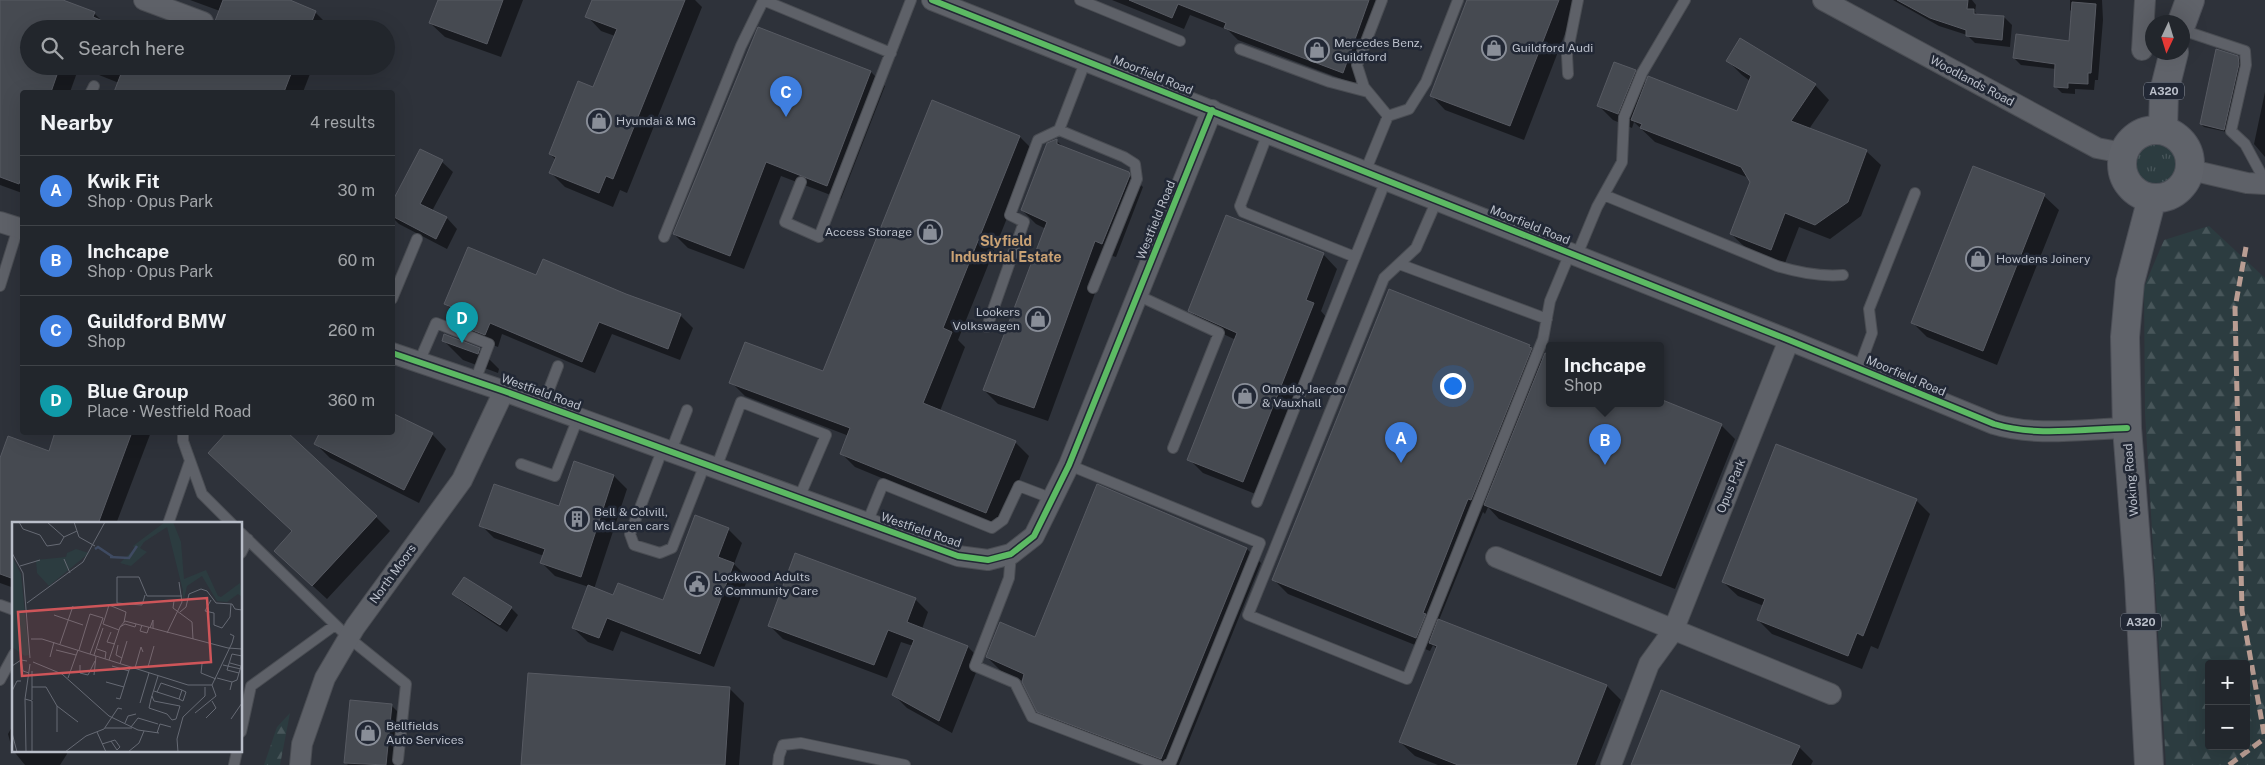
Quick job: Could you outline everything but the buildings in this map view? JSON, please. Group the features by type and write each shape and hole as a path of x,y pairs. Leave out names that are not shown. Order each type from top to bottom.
{"main road":[{"path":"2185,15 2190,0"},
{"name":"A320","path":"2163,130 2164,92 2172,60"},
{"path":"2153,129 2163,130 2178,137 2188,149 2191,159 2191,170 2184,184 2173,194 2164,198 2152,198 2135,191 2128,183 2123,174 2123,153 2135,136 2153,129"},
{"name":"Woking Road","path":"2149,765 2139,580 2127,428 2125,337 2134,265 2152,198"}],"street":[{"path":"144,0 198,20"},
{"name":"Moorfield Road","path":"932,0 972,7 1086,60 1859,368 2002,427 2048,432 2127,428"},
{"name":"Woodlands Road","path":"1823,0 2097,148 2123,153"},
{"path":"2142,50 2145,0"},
{"name":"Westfield Road","path":"395,354 504,391 958,556 988,560 1011,554 1034,536 1053,499 1212,110"},
{"path":"2191,170 2247,184 2265,182"},
{"name":"Opus Park","path":"1611,765 1649,664 1673,631 1789,340"},
{"name":"North Moors","path":"300,765 302,744 342,631 462,480 504,391"},
{"path":"1496,557 1831,694"}],"lane":[{"path":"801,182 784,222 819,237 911,0"},
{"path":"1080,0 1180,41"},
{"path":"1382,0 1358,65 1364,86 1388,116"},
{"path":"1365,172 1388,116 1409,109 1426,82 1458,0"},
{"path":"1568,74 1566,55 1578,0"},
{"path":"1437,200 1416,248 1384,278 1248,615 1407,679 1543,339 1550,301 1622,162 1624,117 1642,73 1685,0"},
{"path":"664,237 741,46 763,1 891,54"},
{"path":"2190,33 2245,50 2246,65 2232,131 2245,144 2265,182"},
{"path":"1240,48 1330,82 1368,92"},
{"path":"987,327 1024,222 1010,215 1038,140 1059,130 1086,60"},
{"path":"1059,130 1124,157 1135,164 1136,179 1093,288"},
{"path":"1268,133 1240,206 1243,212 1355,257"},
{"path":"1257,502 1386,180"},
{"path":"1859,368 1872,333 1869,309 1915,193"},
{"path":"1604,195 1778,266 1806,274 1824,276 1844,275"},
{"path":"0,286 14,226"},
{"path":"395,292 417,239"},
{"path":"1399,264 1547,319"},
{"path":"1137,295 1219,333 1173,448"},
{"path":"418,362 436,323 490,344 475,381"},
{"path":"543,405 558,366"},
{"path":"687,410 630,534 634,545 660,553 672,548 741,402 826,435 799,498"},
{"path":"521,464 555,476 578,418"},
{"path":"183,435 183,441 202,494 230,522"},
{"path":"169,522 190,461"},
{"path":"1068,465 1260,543 1171,762 1167,765"},
{"path":"867,523 883,484 992,528 1003,520 1019,486 1053,499"},
{"path":"245,536 342,631 406,684 398,760"},
{"path":"242,549 245,536"},
{"path":"1011,554 1009,578 975,666 1015,683 1032,716 1158,765"},
{"path":"0,605 12,609"},
{"path":"242,727 251,686 342,631"},
{"path":"0,680 12,658"},
{"path":"778,765 778,756 783,745 801,743 905,765"},
{"path":"234,765 237,752"}],"green space":[{"path":"2150,143 2160,143 2174,153 2178,166 2174,179 2168,185 2160,189 2150,189 2136,179 2132,171 2132,161 2142,147"},
{"path":"2209,226 2265,278 2265,765 2166,765 2145,413 2144,287 2164,240"},
{"path":"290,713 280,765 264,765 277,727"}],"marked path":[{"path":"2246,247 2235,308 2242,611 2265,739"},
{"path":"2229,765 2265,738"}],"cycle path":[{"path":"932,0 1789,340 1994,424 2010,428 2043,431 2127,428"},
{"path":"395,354 504,391 958,556 988,560 1011,554 1034,536 1069,465 1212,110"}],"place":[{"name":"Guildford Audi","path":"1494,48"},
{"name":"Mercedes Benz, Guildford","path":"1317,50"},
{"name":"Guildford BMW","path":"786,117"},
{"name":"Hyundai & MG","path":"599,121"},
{"name":"Access Storage","path":"930,232"},
{"name":"Howdens Joinery","path":"1978,259"},
{"name":"Lookers Volkswagen","path":"1038,319"},
{"name":"Blue Group","path":"462,343"},
{"name":"Omodo, Jaecoo & Vauxhall","path":"1245,396"},
{"name":"Kwik Fit","path":"1401,463"},
{"name":"Inchcape","path":"1605,465"},
{"name":"Bell & Colvill, McLaren cars","path":"577,519"},
{"name":"Lockwood Adults & Community Care","path":"697,584"},
{"name":"Bellfields Auto Services","path":"368,733"}],"district":[{"name":"Slyfield Industrial Estate","path":"1006,250"}]}
